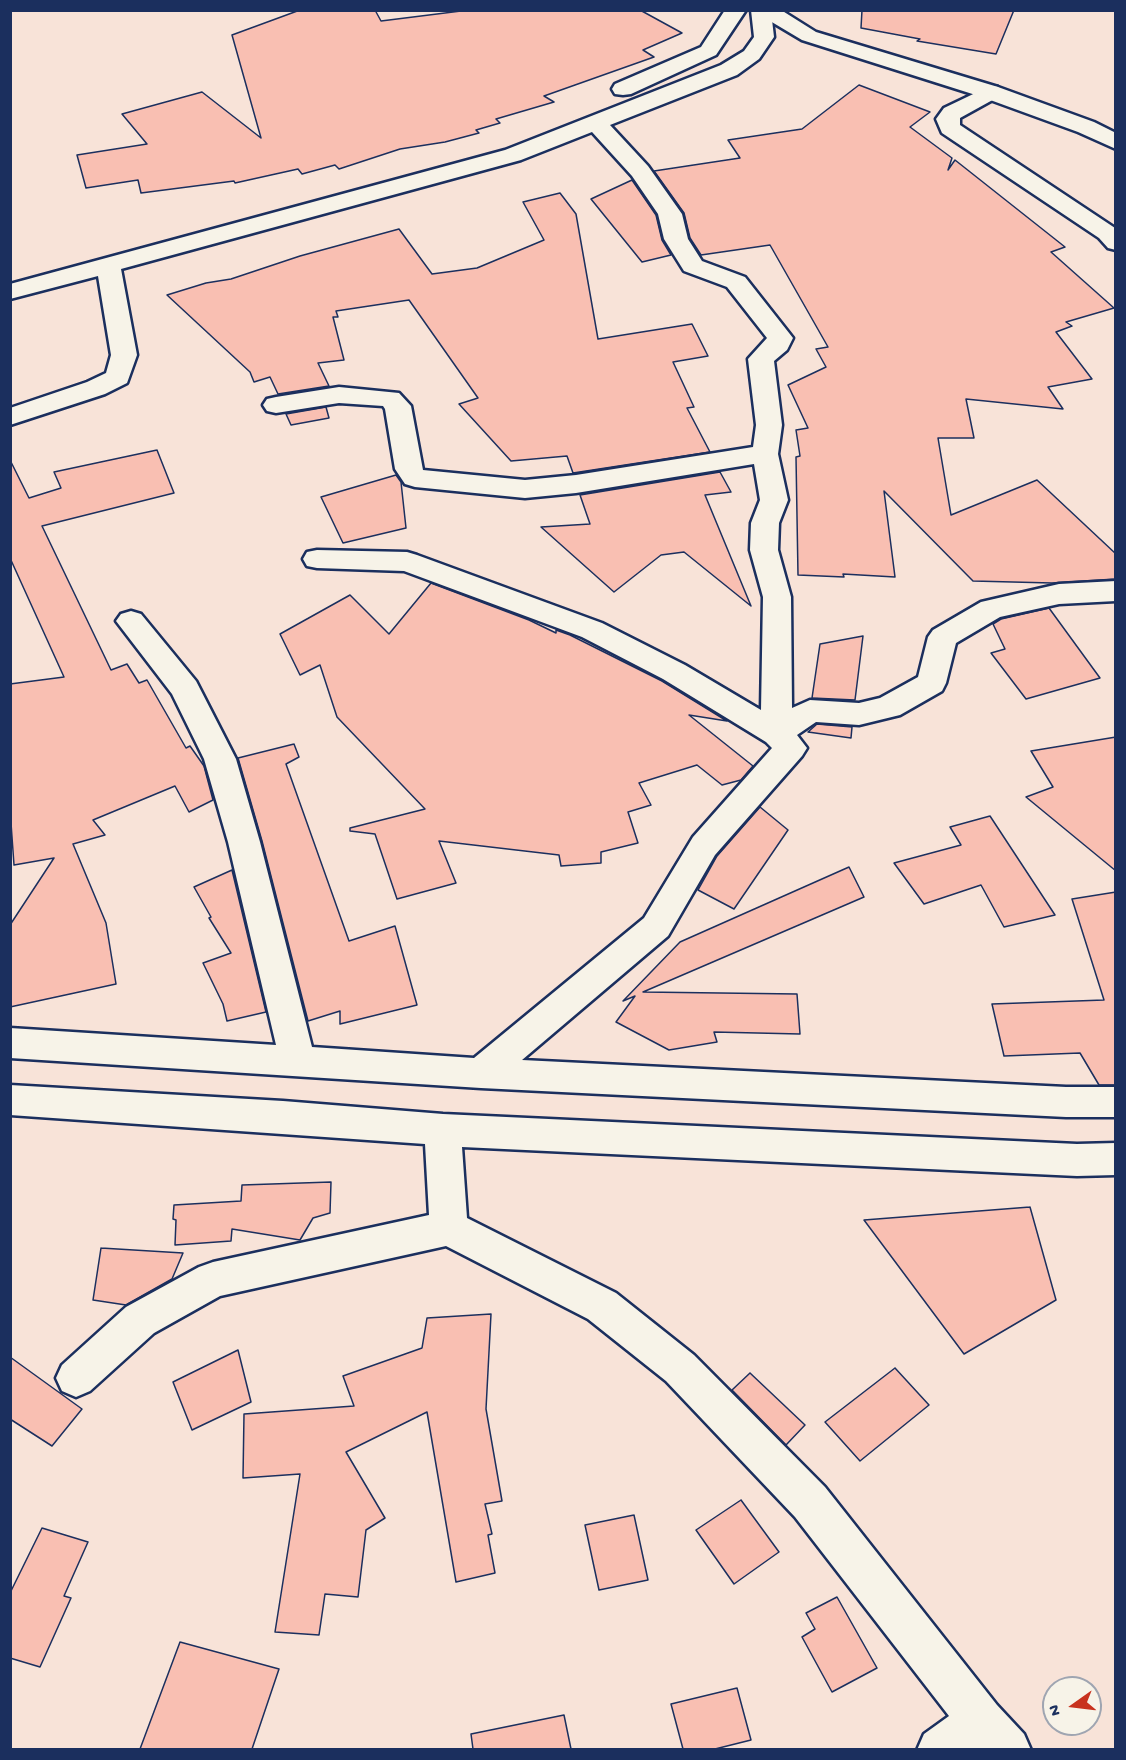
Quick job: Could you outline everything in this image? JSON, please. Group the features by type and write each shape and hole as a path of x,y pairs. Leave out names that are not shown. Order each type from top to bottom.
{"street":[{"path":"10,270 457,150 572,112 709,51 736,10"},
{"path":"783,10 1053,93"},
{"path":"10,292 513,155 597,124 729,70 752,55 764,37 760,11 769,11 809,36 990,92 1086,127 1116,142"},
{"path":"990,92 952,113 947,120 950,128 1107,233 1116,243"},
{"path":"597,124 640,171 670,214 676,239 693,266 736,282 780,338 778,345 761,359 769,425 765,454 774,500 765,523 764,550 777,597 775,648 777,734"},
{"path":"10,417 96,388 118,377 124,355 108,266"},
{"path":"276,405 339,395 390,399 398,406 409,469 415,478 514,488 576,484 765,454"},
{"path":"316,559 407,562 592,630 674,672 777,734 790,748 704,846 656,927 481,1073"},
{"path":"777,734 810,711 859,714 897,703 931,683 943,637 991,609 1059,594 1116,591"},
{"path":"131,621 185,689 220,759 244,842 298,1061"},
{"path":"10,1043 481,1073 1066,1102 1116,1102"},
{"path":"10,1100 283,1117 443,1130 1065,1159 1116,1159"},
{"path":"443,1130 449,1228"},
{"path":"76,1378 140,1320 213,1280 449,1228 602,1306 680,1368 810,1502 994,1735 940,1749"}],"building":[{"path":"300,10 375,10 381,21 469,10 640,10 682,33 643,50 654,57 544,96 554,102 496,119 500,123 476,130 479,133 445,142 400,149 339,169 335,165 302,174 298,169 235,183 234,181 141,193 138,180 86,188 77,155 147,144 122,114 202,92 261,138 232,35"},
{"path":"862,10 1014,10 996,54 917,41 920,39 861,28"},
{"path":"859,85 930,112 910,127 952,158 948,170 955,160 1065,247 1051,252 1114,308 1066,322 1072,326 1056,332 1092,379 1048,387 1063,409 966,399 974,438 938,438 951,515 1037,480 1116,554 1116,579 1052,583 973,581 884,491 895,577 843,574 844,577 798,575 796,457 800,456 796,430 808,428 788,385 826,367 816,349 828,347 770,245 701,255 690,238 684,213 654,171 740,158 728,140 802,129"},
{"path":"632,180 656,215 662,240 671,255 642,262 591,199"},
{"path":"560,193 576,214 598,339 692,324 708,356 673,362 694,407 687,408 710,452 573,473 567,456 511,461 459,404 478,398 409,300 336,311 338,317 333,317 344,360 318,363 329,386 278,394 270,377 254,382 250,372 167,295 206,283 231,279 300,256 399,229 432,274 477,268 544,240 523,202"},
{"path":"326,407 329,418 291,425 286,414"},
{"path":"157,450 174,493 42,526 111,670 127,664 139,683 147,680 186,748 190,746 204,766 213,800 189,812 175,786 93,820 105,835 73,844 106,923 116,984 10,1007 10,925 54,858 14,865 10,809 10,684 64,677 10,558 10,460 29,498 61,488 54,472"},
{"path":"720,472 731,492 705,495 751,606 684,552 661,555 614,592 541,527 590,524 580,495"},
{"path":"396,475 401,482 406,528 343,543 321,497"},
{"path":"431,583 529,620 556,633 556,630 570,635 662,681 727,721 689,715 753,766 741,780 722,785 697,765 639,783 651,805 628,812 638,843 601,852 601,863 561,866 559,855 439,841 456,883 397,899 375,834 350,831 350,828 425,809 337,717 320,665 300,675 280,634 350,595 389,634"},
{"path":"1049,608 1100,678 1026,699 991,653 1005,649 993,624 1001,619"},
{"path":"863,636 855,700 812,698 820,644"},
{"path":"817,724 852,727 851,738 808,732"},
{"path":"1116,737 1116,871 1026,797 1053,787 1031,751"},
{"path":"294,744 299,757 286,764 349,941 395,926 417,1005 340,1024 340,1011 308,1021 262,841 238,758"},
{"path":"760,807 788,830 734,909 698,890 717,856"},
{"path":"990,816 1055,915 1004,927 981,885 924,904 894,863 961,845 950,827"},
{"path":"849,867 864,897 643,992 797,994 800,1034 714,1032 717,1042 669,1050 616,1022 635,996 623,1001 680,942"},
{"path":"232,870 266,1012 227,1021 223,1004 203,963 231,953 209,918 211,917 194,887"},
{"path":"1116,892 1116,1085 1099,1085 1080,1053 1004,1056 992,1004 1104,1000 1072,899"},
{"path":"331,1182 330,1213 313,1218 300,1240 232,1229 231,1241 175,1245 174,1205 241,1201 242,1185"},
{"path":"1030,1207 1056,1300 964,1354 864,1220"},
{"path":"101,1248 183,1253 172,1279 126,1305 93,1300"},
{"path":"491,1314 486,1409 502,1501 485,1504 492,1534 488,1535 495,1573 456,1582 427,1412 346,1452 385,1518 366,1530 358,1597 325,1594 319,1635 275,1632 300,1474 243,1478 244,1414 354,1406 343,1376 422,1348 427,1318"},
{"path":"238,1350 251,1402 192,1430 173,1382"},
{"path":"10,1357 82,1409 52,1446 10,1419"},
{"path":"895,1368 929,1405 860,1461 825,1422"},
{"path":"750,1373 805,1425 786,1445 732,1390"},
{"path":"741,1500 779,1552 734,1584 696,1530"},
{"path":"634,1515 648,1580 599,1590 585,1525"},
{"path":"42,1528 88,1542 64,1596 71,1598 40,1667 10,1658 10,1593"},
{"path":"837,1597 877,1668 832,1692 802,1637 815,1629 806,1613"},
{"path":"180,1642 279,1669 252,1749 140,1749"},
{"path":"737,1688 751,1740 715,1749 683,1749 671,1704"},
{"path":"564,1715 571,1749 473,1749 471,1734"}]}
